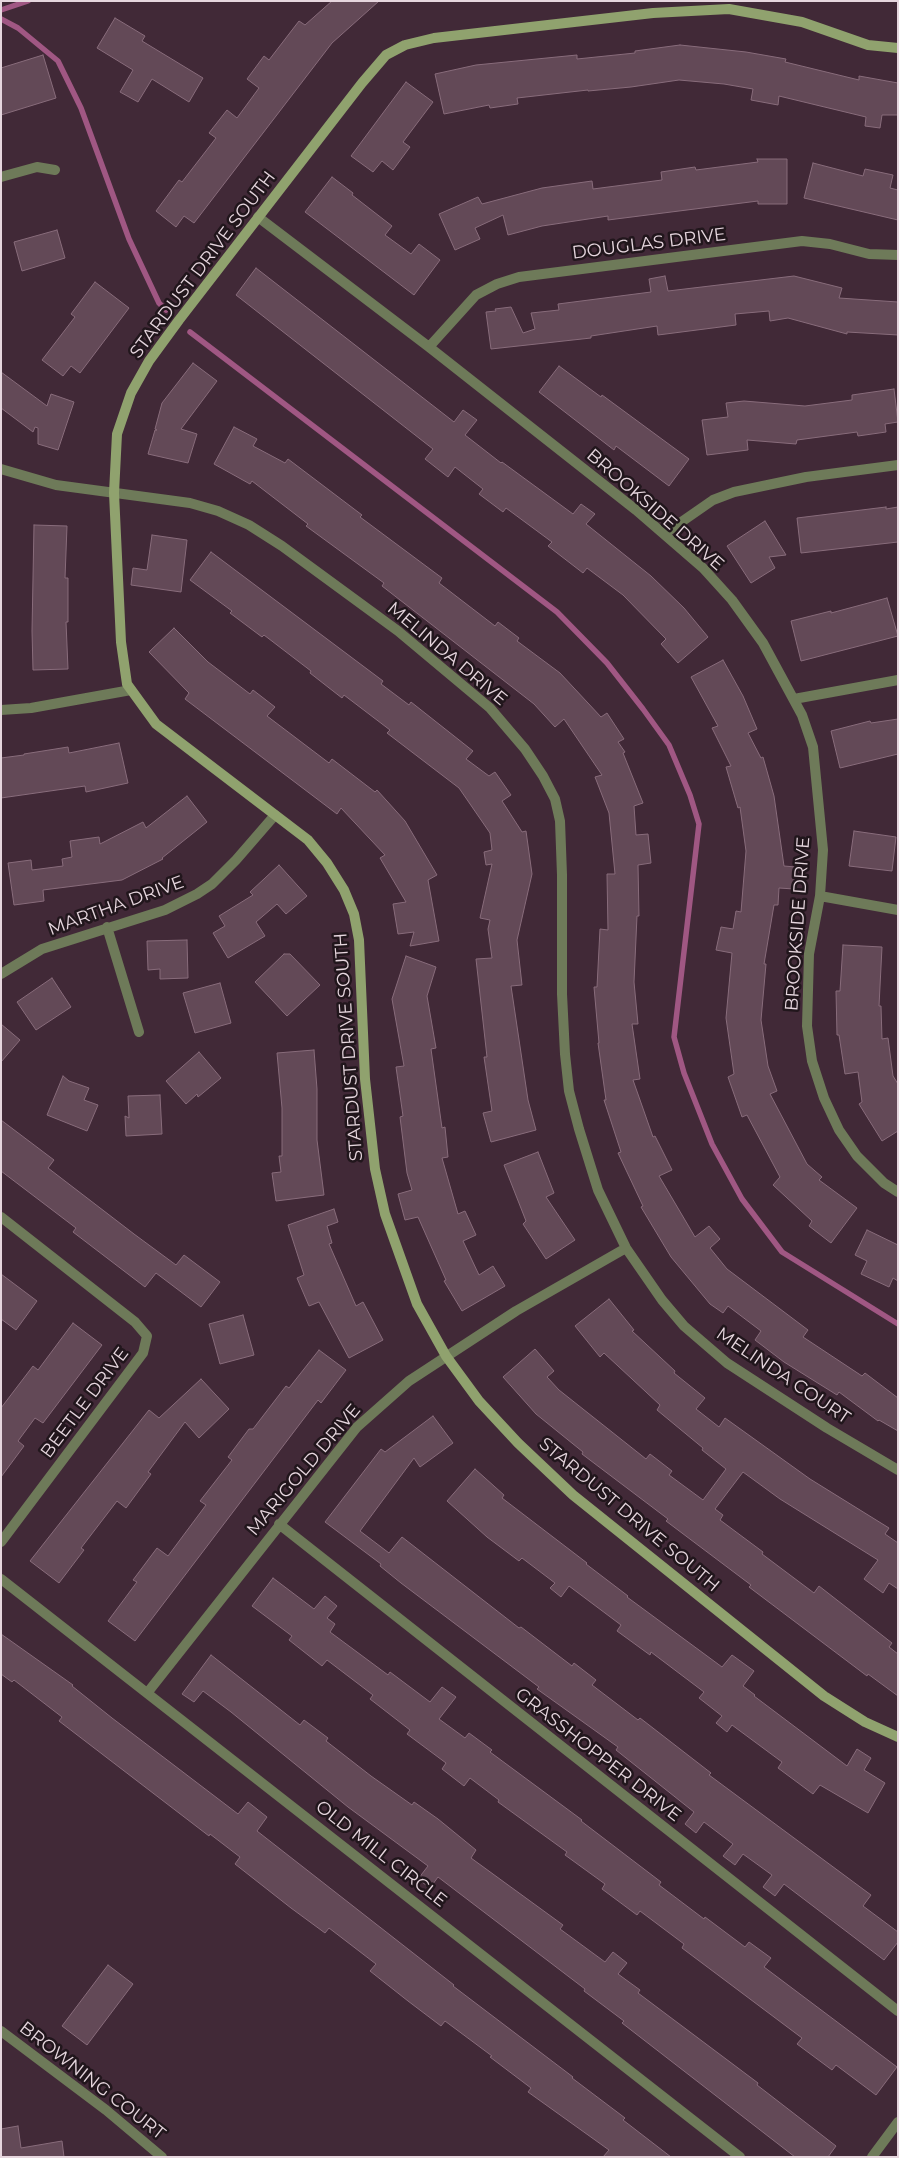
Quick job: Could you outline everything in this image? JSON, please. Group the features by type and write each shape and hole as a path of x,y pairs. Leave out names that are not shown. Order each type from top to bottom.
{"street":[{"name":"STARDUST DRIVE SOUTH","path":"898,48 868,46 802,22 729,9 653,13 434,38 405,44 386,55 362,83 149,361 131,393 117,434 114,493 121,642 127,684 156,724 308,840 327,863 344,890 354,914 359,940 365,1079 375,1169 385,1214 417,1304 446,1356 478,1402 573,1495 824,1696 865,1722 898,1737"},
{"path":"1,177 37,167 55,170"},
{"name":"BROOKSIDE DRIVE","path":"258,217 429,347 664,534 703,568 732,600 763,644 802,715 813,747 824,850 820,896 809,954 807,1026 812,1061 824,1098 839,1130 857,1156 884,1183 898,1192"},
{"name":"DOUGLAS DRIVE","path":"429,347 476,295 497,284 519,277 802,241 830,244 870,254 898,256"},
{"path":"664,534 713,500 734,492 806,477 898,465"},
{"name":"MELINDA DRIVE","path":"1,469 56,485 190,503 218,511 249,526 282,546 398,631 490,708 525,749 543,776 555,799 560,821 562,994 565,1054 570,1091 579,1130 598,1190 626,1248"},
{"path":"794,699 898,680"},
{"path":"1,710 31,708 131,690"},
{"name":"MARTHA DRIVE","path":"1,974 42,949 165,910 197,894 212,884 236,860 275,815"},
{"path":"820,896 898,910"},
{"path":"107,927 139,1032"},
{"name":"BEETLE DRIVE","path":"1,1217 135,1322 148,1336 144,1353 1,1542"},
{"name":"MARIGOLD DRIVE","path":"148,1692 357,1427 409,1380 516,1311 626,1248"},
{"name":"MELINDA COURT","path":"626,1248 662,1300 684,1326 727,1363 827,1428 898,1470"},
{"name":"GRASSHOPPER DRIVE","path":"279,1524 898,2011"},
{"name":"OLD MILL CIRCLE","path":"1,1579 148,1692 740,2157"},
{"name":"BROWNING COURT","path":"1,2031 106,2110 162,2157"},
{"path":"872,2157 898,2122"}],"building":[{"path":"332,1 379,1 332,43 194,223 184,216 176,227 156,211 179,180 182,182 216,138 209,133 227,110 237,118 259,88 247,79 264,56 269,60 299,21 305,25"},
{"path":"115,18 145,36 142,41 203,78 189,102 152,79 138,102 120,92 133,70 97,48"},
{"path":"680,45 746,52 786,59 785,62 859,80 859,76 898,83 898,115 882,115 880,128 865,126 866,117 779,96 778,105 751,100 753,89 679,80 631,87 517,98 518,104 490,108 489,105 444,114 435,74 476,65 577,55 577,59 635,53 635,51"},
{"path":"43,55 56,98 1,115 1,68"},
{"path":"406,82 433,102 403,142 410,147 393,170 382,161 373,172 351,156"},
{"path":"757,159 787,159 787,204 758,204 758,201 608,220 608,216 542,226 508,235 503,215 475,228 480,239 455,250 439,214 478,197 482,204 542,188 592,181 593,189 662,180 661,172 695,167 696,170 758,162"},
{"path":"813,163 863,176 865,169 893,175 890,188 898,190 898,220 804,198"},
{"path":"332,177 392,226 385,235 411,254 419,244 440,260 414,295 305,212"},
{"path":"57,230 65,258 22,271 14,242"},
{"path":"256,268 454,422 463,410 477,420 465,435 501,463 573,514 581,504 595,514 586,524 651,576 684,608 708,637 678,663 661,644 666,639 623,595 587,568 583,573 548,546 552,542 506,508 503,512 479,494 483,489 455,467 448,477 425,459 433,449 236,295"},
{"path":"665,276 668,291 794,276 842,288 839,298 898,302 898,335 847,332 847,334 788,318 770,321 769,311 735,314 736,325 658,335 657,326 591,336 591,338 491,349 486,312 511,307 523,333 535,329 531,313 559,310 558,304 651,292 649,279"},
{"path":"95,282 129,308 80,373 71,366 63,376 42,360 75,317 71,314"},
{"path":"193,363 217,381 181,429 197,434 188,463 148,454 155,430 157,430 155,429 162,403"},
{"path":"559,366 689,459 669,486 616,446 614,450 539,392"},
{"path":"1,372 47,406 51,394 74,402 58,450 38,444 38,428 35,427 33,432 1,408"},
{"path":"894,389 898,422 885,424 886,432 858,436 857,432 797,440 796,444 747,440 748,450 707,455 702,420 728,417 726,403 744,401 805,406 852,400 852,395"},
{"path":"234,427 257,439 253,446 285,463 288,459 362,515 360,517 442,578 439,583 495,626 498,622 519,638 517,641 560,673 601,717 607,713 624,739 618,742 625,752 623,753 643,803 634,806 636,835 648,834 651,863 638,865 639,916 637,916 634,982 638,1024 632,1024 640,1079 633,1080 653,1137 655,1136 672,1170 659,1176 695,1237 709,1226 720,1239 710,1248 727,1269 808,1330 803,1337 862,1376 865,1373 898,1398 898,1431 878,1421 839,1392 837,1395 784,1362 755,1340 761,1331 728,1306 723,1313 710,1304 671,1257 641,1207 643,1206 618,1153 621,1152 604,1100 606,1100 598,1043 594,987 597,987 600,929 608,930 607,874 615,874 609,813 595,777 602,775 564,719 555,727 534,704 382,586 384,583 306,526 308,524 252,481 250,484 214,464"},
{"path":"886,507 886,509 898,507 898,542 801,553 797,518"},
{"path":"765,521 786,555 769,557 775,568 751,583 727,546"},
{"path":"34,525 67,526 65,578 68,578 68,622 66,622 68,669 33,670"},
{"path":"152,535 187,540 181,592 131,585 133,568 147,570"},
{"path":"211,552 383,681 381,684 409,705 411,702 473,751 466,759 489,776 495,772 511,795 502,801 522,832 526,831 532,874 517,940 522,985 511,986 528,1100 536,1130 491,1142 483,1113 492,1111 484,1057 487,1057 476,959 492,958 488,929 490,920 480,918 492,864 486,865 484,852 492,850 490,833 459,788 387,733 390,730 344,695 342,698 310,673 311,671 264,635 262,637 230,613 232,611 190,580"},
{"path":"887,598 898,636 801,661 791,621 831,611 831,613"},
{"path":"174,628 208,662 250,694 253,690 275,707 267,716 329,763 332,759 375,792 377,790 405,821 437,875 428,880 439,941 410,946 414,932 398,934 393,904 406,902 380,858 385,855 341,808 337,814 185,699 189,693 149,652"},
{"path":"723,660 743,696 757,729 748,733 761,758 763,757 774,796 784,866 796,867 794,889 779,888 778,905 774,905 764,964 766,964 761,1020 768,1066 777,1091 770,1094 807,1164 822,1177 819,1180 857,1208 831,1243 809,1226 812,1221 773,1185 780,1177 747,1115 742,1117 728,1077 734,1074 726,1018 732,953 716,950 721,927 733,929 736,911 741,912 746,851 740,807 738,808 726,767 731,766 712,728 718,726 691,677"},
{"path":"898,719 898,754 840,768 831,731 870,721 871,723"},
{"path":"119,743 128,783 86,792 85,786 1,798 1,758 68,747 69,753"},
{"path":"187,796 207,822 163,859 122,880 43,890 44,901 14,905 8,863 31,860 32,870 63,866 62,859 72,857 70,841 99,837 100,844 143,822 146,828"},
{"path":"854,831 896,837 892,871 849,866"},
{"path":"279,865 307,896 286,914 277,904 256,922 265,936 228,958 213,933 225,926 219,916 253,895 250,892"},
{"path":"187,940 188,978 160,979 160,969 148,970 147,941"},
{"path":"843,945 882,947 879,1006 881,1006 882,1039 888,1038 893,1076 898,1084 898,1131 882,1141 859,1104 862,1102 858,1072 845,1074 839,1035 837,1035 836,991 840,991"},
{"path":"284,954 290,954 320,985 287,1016 255,982"},
{"path":"406,956 436,967 427,996 436,1048 431,1049 442,1128 445,1127 448,1157 442,1158 458,1214 465,1211 476,1235 463,1241 479,1275 493,1266 505,1286 462,1311 444,1281 446,1280 418,1217 405,1220 398,1194 412,1190 407,1173 400,1117 403,1116 396,1067 404,1066 392,999"},
{"path":"52,978 71,1007 36,1030 17,1002"},
{"path":"220,983 231,1023 195,1033 183,993"},
{"path":"1,1024 20,1040 1,1062"},
{"path":"314,1050 317,1089 317,1140 324,1195 276,1201 272,1173 281,1172 279,1156 282,1156 282,1108 277,1053"},
{"path":"199,1052 221,1078 198,1097 197,1094 186,1104 166,1081"},
{"path":"63,1076 69,1081 89,1088 84,1100 98,1105 87,1131 47,1115"},
{"path":"160,1095 162,1134 126,1136 125,1116 129,1118 128,1096"},
{"path":"1,1120 54,1160 48,1168 134,1234 176,1265 184,1255 220,1282 201,1307 156,1273 145,1287 73,1232 76,1228 1,1171"},
{"path":"538,1152 554,1193 546,1197 575,1240 546,1259 523,1224 526,1221 504,1165"},
{"path":"334,1209 338,1222 327,1226 332,1243 329,1244 356,1306 363,1302 383,1340 349,1358 319,1302 309,1306 297,1278 304,1275 288,1225"},
{"path":"867,1230 898,1245 898,1281 893,1278 889,1287 861,1274 867,1261 855,1255"},
{"path":"1,1274 37,1301 16,1330 1,1319"},
{"path":"609,1299 634,1330 632,1331 675,1371 674,1373 705,1398 696,1409 719,1427 725,1418 810,1479 889,1528 885,1534 898,1543 898,1589 889,1583 883,1593 864,1579 878,1560 780,1499 743,1472 715,1509 723,1515 720,1520 763,1552 762,1554 814,1593 819,1586 892,1643 889,1647 898,1654 898,1696 868,1674 867,1676 749,1587 751,1585 582,1454 583,1452 536,1414 503,1377 535,1349 554,1371 547,1377 559,1390 646,1459 650,1454 672,1471 669,1475 703,1500 726,1469 657,1410 660,1405 604,1353 600,1357 575,1326"},
{"path":"243,1315 254,1355 220,1364 209,1324"},
{"path":"73,1323 102,1345 43,1423 35,1418 18,1441 24,1446 1,1477 1,1408 33,1366 38,1370"},
{"path":"319,1350 346,1370 321,1403 318,1400 135,1641 108,1621 137,1582 133,1580 157,1548 168,1556 206,1505 200,1501 232,1460 228,1457 249,1429 253,1429 286,1386 289,1388"},
{"path":"201,1379 229,1409 199,1438 185,1422 148,1472 151,1474 126,1508 117,1501 81,1548 84,1550 59,1583 30,1561 149,1410 159,1418"},
{"path":"433,1416 453,1443 420,1467 414,1458 360,1531 389,1553 402,1537 519,1628 521,1627 572,1666 574,1663 596,1680 592,1685 638,1720 640,1718 711,1773 709,1775 871,1895 863,1906 898,1932 898,1942 884,1960 784,1884 775,1896 763,1887 772,1875 743,1854 735,1865 723,1856 733,1844 704,1822 696,1833 685,1824 694,1812 616,1750 618,1747 537,1689 539,1687 401,1583 380,1566 381,1564 325,1522 381,1449 385,1452"},
{"path":"475,1469 504,1495 502,1498 587,1563 627,1597 722,1667 732,1655 754,1671 743,1686 847,1766 857,1749 871,1758 864,1770 885,1783 868,1813 820,1785 813,1794 778,1768 782,1762 732,1725 727,1732 716,1723 722,1716 699,1698 704,1692 651,1652 650,1655 617,1631 621,1625 569,1586 561,1597 550,1588 555,1583 522,1558 519,1561 487,1537 447,1501"},
{"path":"273,1578 314,1609 325,1596 337,1606 327,1618 335,1624 330,1632 388,1675 390,1672 430,1702 442,1687 456,1697 439,1719 465,1738 469,1733 492,1750 490,1752 582,1820 661,1882 659,1885 704,1919 705,1917 745,1947 749,1942 771,1958 764,1967 897,2067 876,2095 836,2065 832,2070 797,2044 802,2038 682,1948 684,1944 640,1911 637,1915 602,1889 605,1884 565,1855 567,1852 498,1802 499,1800 470,1778 464,1786 442,1769 446,1763 407,1734 410,1730 370,1699 373,1695 327,1660 322,1666 289,1640 292,1636 252,1606"},
{"path":"1,1634 73,1685 112,1718 238,1814 248,1802 267,1817 257,1831 453,1986 573,2077 625,2118 623,2120 671,2157 603,2157 609,2150 528,2092 531,2088 490,2057 492,2056 445,2021 441,2026 408,2001 370,1971 376,1964 329,1928 325,1933 291,1908 235,1864 240,1857 210,1834 209,1836 59,1721 62,1717 14,1680 12,1682 1,1674"},
{"path":"211,1655 300,1725 304,1720 328,1738 326,1741 371,1776 412,1805 414,1802 438,1819 476,1850 471,1858 563,1925 560,1929 605,1962 613,1952 627,1963 618,1974 640,1990 638,1993 758,2083 757,2085 836,2146 828,2157 795,2157 622,2023 624,2021 584,1991 585,1989 438,1877 430,1888 418,1879 428,1866 348,1807 231,1712 203,1691 194,1702 182,1694"},
{"path":"108,1965 133,1984 87,2045 62,2026"},
{"path":"18,2126 21,2148 62,2141 64,2157 1,2157 1,2129"}],"waterway":[{"path":"1,10 28,1"},
{"path":"1,19 18,28 58,61 81,108 129,239 159,303 166,310"},
{"path":"190,332 557,612 607,663 669,745 690,795 699,824 674,1037 684,1073 712,1144 742,1199 782,1252 898,1324"}]}
